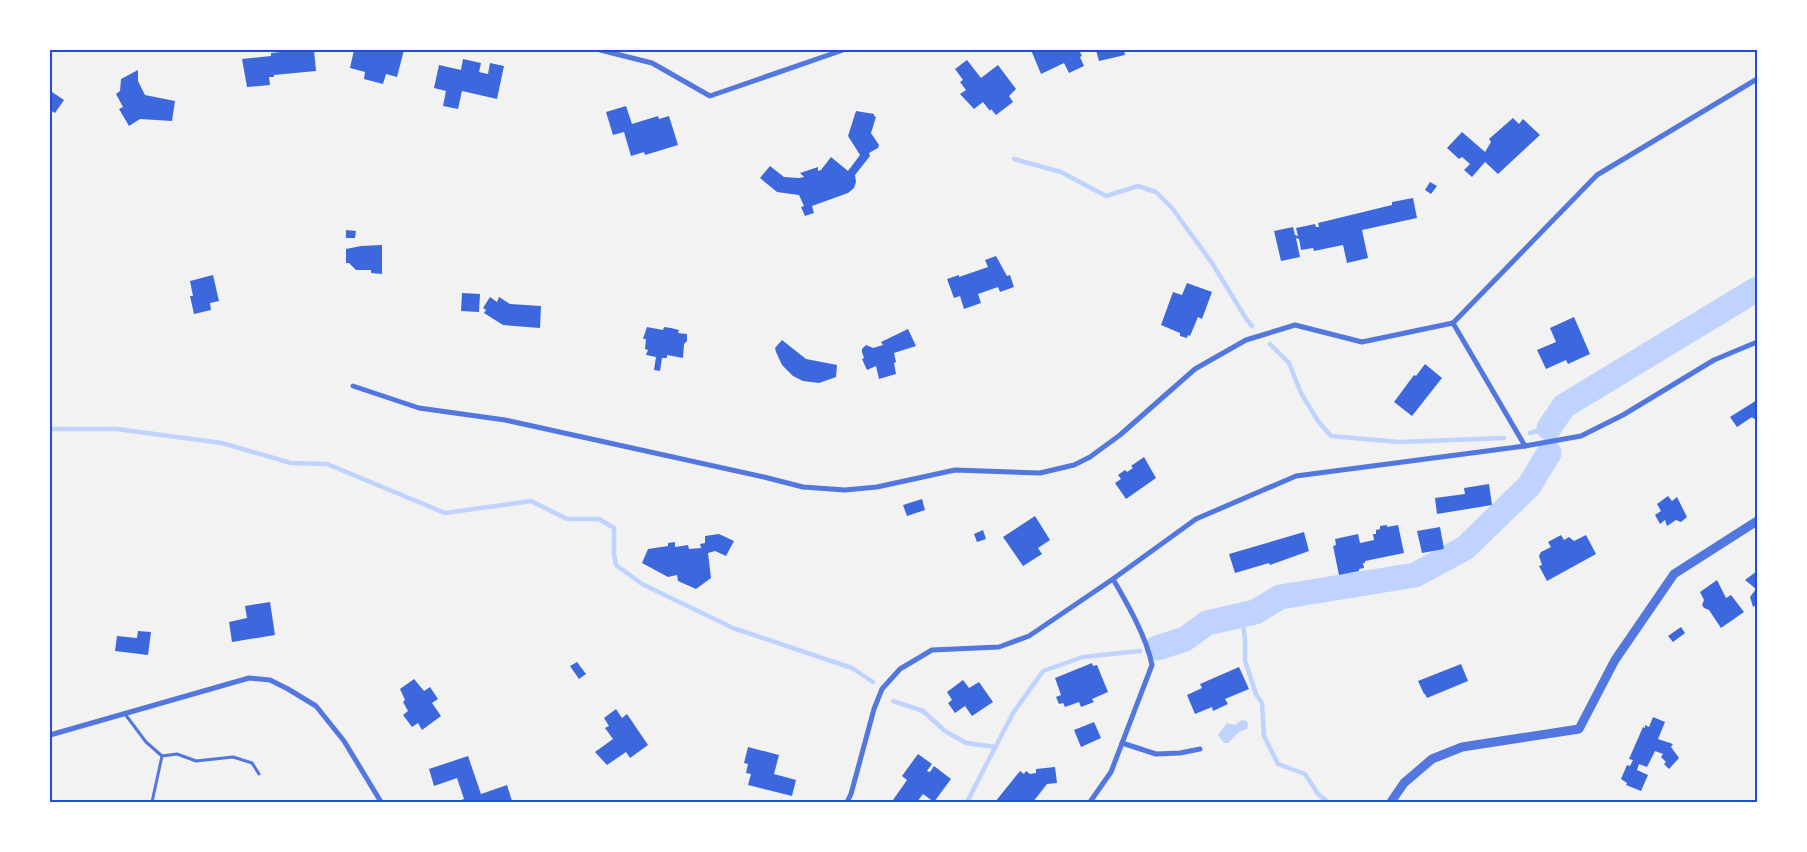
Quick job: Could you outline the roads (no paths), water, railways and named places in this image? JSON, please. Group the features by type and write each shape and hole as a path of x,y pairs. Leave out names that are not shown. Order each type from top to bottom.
{"street":[{"path":"600,50 652,64 710,96 843,50"},
{"path":"353,386 419,408 506,420 764,476 803,487 845,490 877,487 955,470 1040,473 1074,465 1090,457 1195,370 1246,340 1295,325 1362,342 1453,323 1597,175 1757,79"},
{"path":"1453,323 1525,446"},
{"path":"847,802 851,794 874,709 885,685 900,669 932,650 999,647 1029,636 1113,579 1196,519 1296,476 1525,446 1582,436 1623,415 1714,360 1757,342"},
{"path":"1391,802 1404,783 1432,759 1462,747 1579,729 1615,660 1674,574 1757,521"},
{"path":"1090,802 1111,772 1152,665 1150,654 1113,579"},
{"path":"50,734 249,678 270,680 288,688 316,706 344,741 381,802"},
{"path":"1122,743 1156,754 1180,753 1200,749"}],"lane":[{"path":"124,713 146,742 162,756 177,754 196,761 232,757 252,763 259,774"},
{"path":"152,802 162,756"}],"water":[{"path":"1242,720 1247,721 1247,729 1239,732 1228,743 1224,743 1218,735 1227,723 1235,725"}],"waterway":[{"path":"1014,159 1061,172 1106,196 1138,186 1156,192 1172,208 1212,263 1252,326"},
{"path":"1549,428 1564,406 1757,289"},
{"path":"1270,344 1289,363 1301,393 1318,421 1331,436 1399,442 1504,438"},
{"path":"1530,433 1549,428"},
{"path":"50,429 117,429 222,443 291,463 327,464 445,513 531,501 567,519 599,519 614,528 616,565 642,584 733,628 852,668 873,682"},
{"path":"1157,648 1185,639 1207,623 1255,612 1280,597 1415,575 1465,548 1529,486 1549,453"},
{"path":"1242,615 1245,661 1256,694 1262,703 1264,736 1278,764 1305,774 1318,794 1328,802"},
{"path":"967,802 1013,713 1043,671 1083,657 1140,651"},
{"path":"893,701 923,711 945,731 966,743 996,747"}]}
